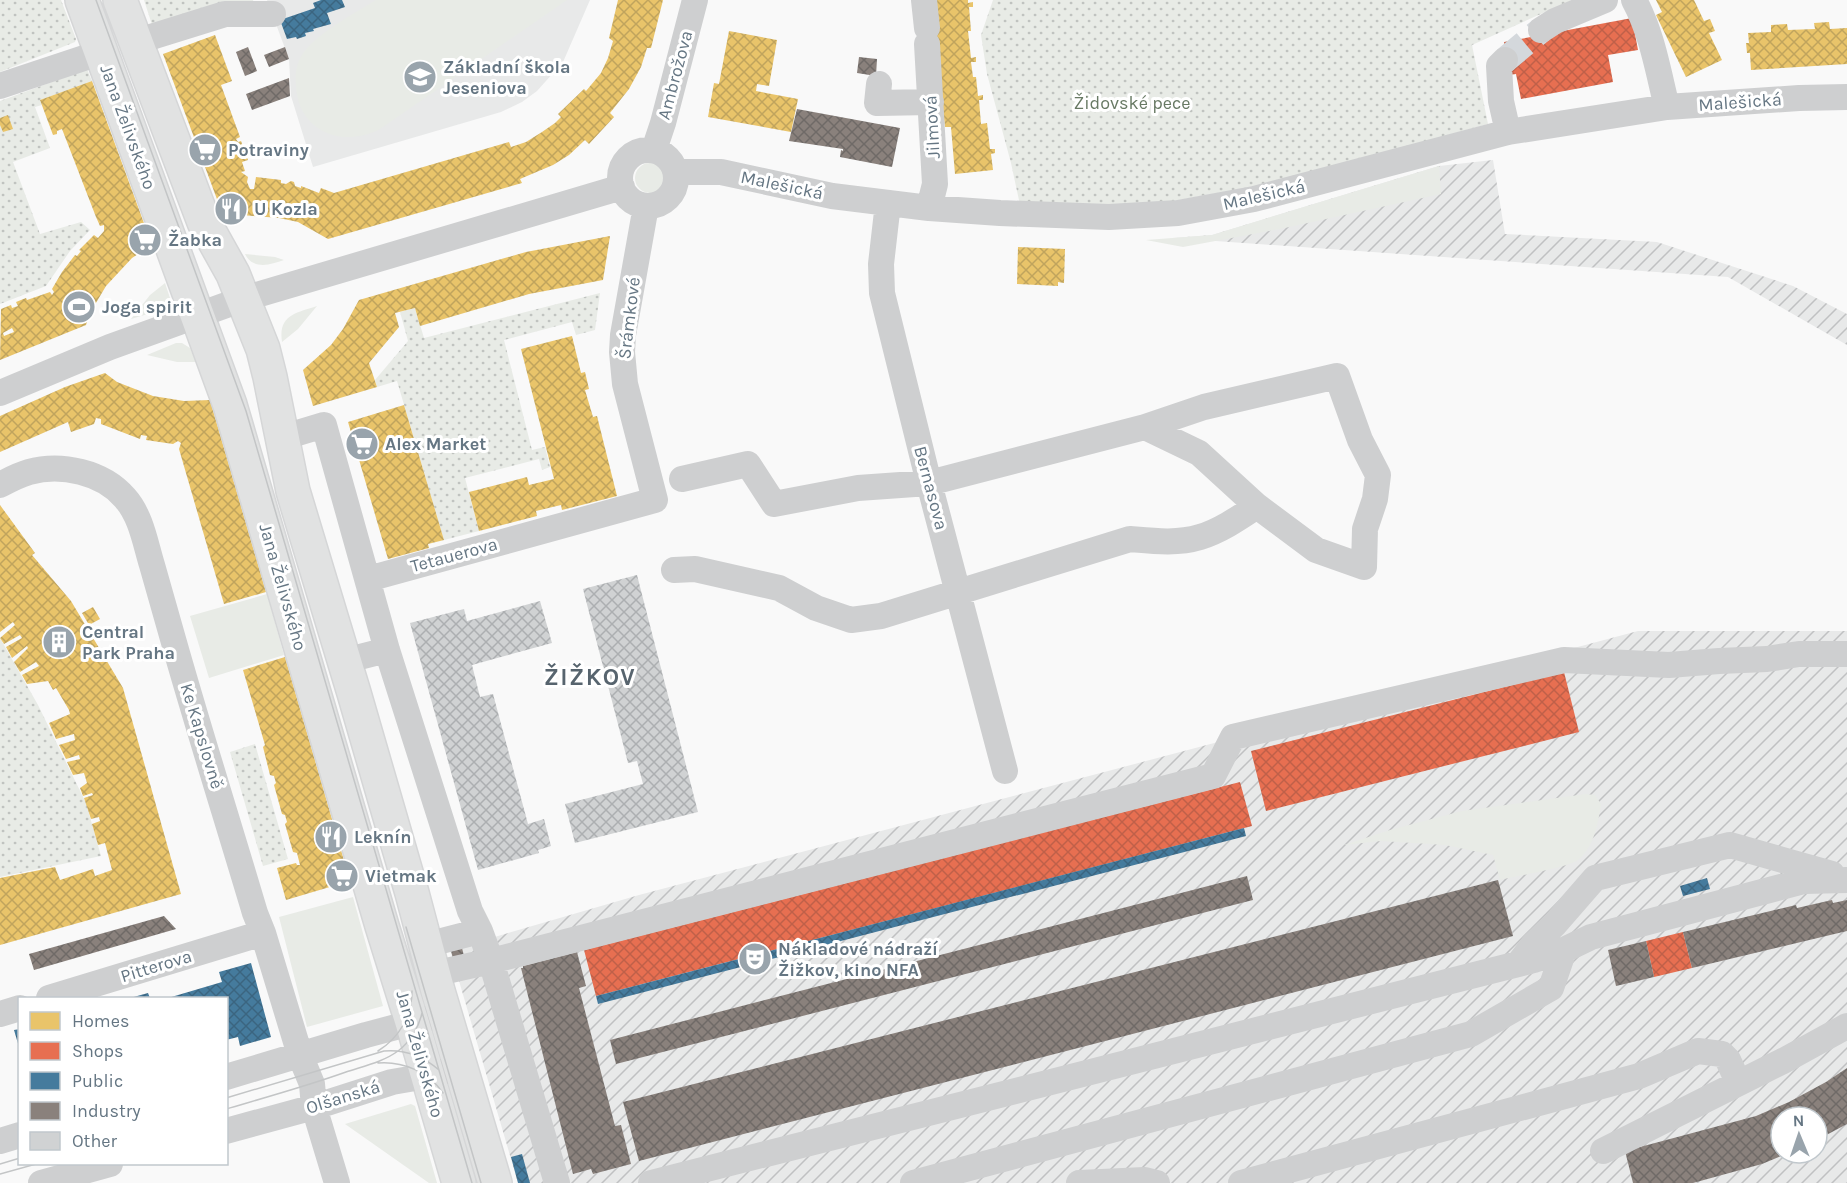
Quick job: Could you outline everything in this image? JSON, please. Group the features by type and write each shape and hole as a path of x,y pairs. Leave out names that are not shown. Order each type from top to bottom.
{"main road":[{"name":"Jana Želivského","path":"82,0 230,405 459,1183"},
{"name":"Jana Želivského","path":"120,0 204,222 233,274 263,349 293,491 495,1183"}],"street":[{"name":"Jana Želivského","path":"105,0 172,183 195,198"},
{"name":"Ambrožova","path":"654,150 695,0"},
{"name":"Jilmová","path":"924,0 935,184 929,208"},
{"path":"1541,30 1555,21 1605,0"},
{"path":"1634,0 1653,45 1667,107"},
{"path":"135,42 225,15 264,9"},
{"path":"0,86 87,57 100,50"},
{"path":"1505,60 1499,66 1508,132"},
{"path":"879,84 877,103 931,102"},
{"name":"Malešická","path":"676,172 721,172 832,196 929,208 1109,217 1178,213 1254,199 1508,132 1667,107 1847,97"},
{"path":"644,150 662,153 669,158 676,172 673,192 666,200 646,206 632,200 622,187 620,177 627,159 634,153 644,150"},
{"path":"0,393 110,347 243,299 622,187"},
{"name":"Bernasova","path":"888,203 881,264 882,293 929,483 1005,771"},
{"name":"Šrámkové","path":"646,206 622,352 625,384 655,500"},
{"path":"682,479 748,464 774,504 858,488 929,483 1145,426 1204,407 1337,376 1360,440 1378,475 1375,499 1365,529 1364,567 1316,550 1257,506 1199,453 1145,426"},
{"path":"281,438 324,426 387,650 470,911 491,961 557,1183"},
{"name":"Ke Kapslovně","path":"0,485 28,472 41,469 71,470 108,482 126,498 139,518 177,655 255,913 300,1055 312,1084 314,1107 337,1183"},
{"name":"Tetauerova","path":"368,579 655,500"},
{"path":"674,570 695,569 779,588 816,608 851,620 881,616 1130,539 1168,542 1200,537 1231,523 1257,506"},
{"path":"344,662 387,650"},
{"path":"430,959 491,961 1213,776 1233,737 1564,660 1669,665 1719,660 1767,659 1799,654 1847,654"},
{"path":"1519,963 1595,878 1730,844 1847,879"},
{"path":"651,1183 1519,963 1564,950 1591,937 1804,881 1847,879"},
{"path":"430,959 480,931"},
{"name":"Pitterova","path":"54,997 158,954 263,933"},
{"path":"913,1183 1471,1034 1551,988 1564,950"},
{"path":"0,1014 18,1009"},
{"path":"228,1076 412,1022 445,1015"},
{"path":"1603,1151 1789,1058 1847,1026"},
{"path":"1241,1183 1639,1076 1698,1051 1722,1054 1728,1060 1738,1082"},
{"name":"Olšanská","path":"228,1130 314,1107 392,1082 427,1076 461,1066"},
{"path":"0,1140 18,1136"},
{"path":"41,1183 106,1165"},
{"path":"1079,1183 1145,1180 1157,1183"}],"shaded area":[{"name":"Základní škola Jeseniova","path":"267,0 590,0 563,62 537,91 522,102 501,112 313,167 291,96 289,59"},
{"path":"1493,160 1505,234 1657,242 1793,286 1847,314 1847,345 1728,277 1173,238 1212,235 1439,166"},
{"path":"1638,631 1847,631 1847,1183 518,1183 450,950 639,895"}],"green space":[{"path":"0,0 61,0 76,39 75,42 0,72"},
{"path":"144,0 253,0 256,9 153,28"},
{"path":"376,0 567,0 380,129 366,135 351,137 324,132 313,125 299,102 296,86 298,62 316,40"},
{"name":"Židovské pece","path":"993,0 1572,0 1472,45 1488,124 1279,182 1140,207 1020,205 987,74 981,35"},
{"path":"87,69 92,81 40,100 42,105 35,107 50,148 13,162 40,234 81,222 90,230 70,251 46,286 0,304 0,101"},
{"path":"650,163 656,164 664,172 664,184 656,192 650,193 644,192 636,184 635,178 636,172 644,164"},
{"path":"1439,166 1441,194 1280,229 1183,247 1146,240 1212,235"},
{"path":"245,254 284,260 262,265 252,262"},
{"path":"165,283 170,298 169,304 161,310 131,319 150,295"},
{"path":"600,293 595,330 576,335 572,322 504,340 532,450 545,447 550,467 542,470 539,459 465,478 479,531 444,540 397,381 377,387 375,380 408,341 400,312 415,308 424,338"},
{"path":"317,306 298,329 282,342 283,326 290,316"},
{"path":"176,343 182,343 190,348 196,362 177,362 147,355"},
{"path":"267,594 284,655 209,678 190,616"},
{"path":"0,638 38,705 86,803 101,856 0,877"},
{"path":"255,744 288,859 263,866 230,752"},
{"path":"1586,794 1595,795 1601,804 1592,842 1578,860 1553,869 1500,880 1493,855 1445,845 1381,841 1344,845 1462,811"},
{"path":"353,897 383,1006 307,1027 279,917"},
{"path":"411,1104 415,1106 437,1183 429,1183 345,1124"}],"building: Homes":[{"path":"618,0 663,0 651,48 647,48 641,67 629,89 610,113 614,117 589,144 585,140 569,155 553,165 520,179 522,183 328,239 298,222 279,218 242,215 224,218 163,54 215,35 232,81 221,85 240,137 236,139 238,142 241,141 248,160 242,162 245,171 241,172 248,177 247,182 250,189 254,189 256,177 281,180 281,183 286,184 291,181 295,186 301,188 301,186 319,193 321,188 334,193 509,142 511,147 526,142 542,132 561,117 558,114 584,89 586,91 601,73 613,41 609,38"},
{"path":"930,0 973,2 973,7 969,7 971,31 968,31 971,58 976,57 976,62 971,62 973,77 976,77 978,96 983,95 983,100 979,100 981,124 987,123 990,149 995,149 995,153 991,154 993,170 955,174 951,127 945,127"},
{"path":"1656,0 1694,0 1704,21 1710,19 1715,31 1709,33 1722,60 1686,77 1656,15 1662,12"},
{"path":"1829,22 1830,29 1847,28 1847,64 1751,70 1750,53 1747,53 1746,43 1749,43 1748,33 1771,32 1771,25 1787,24 1788,30 1815,29 1814,23"},
{"path":"729,31 777,40 769,86 757,84 756,91 798,99 791,132 708,117 714,83 719,84"},
{"path":"92,81 152,245 132,258 106,286 90,313 86,325 0,360 1,309 11,305 12,308 18,306 16,302 26,298 27,300 50,292 52,295 54,292 52,289 62,272 81,251 79,250 94,235 98,238 104,231 104,225 100,226 96,217 62,129 53,135 40,100","holes":["12,328 14,332 4,336 3,333"]},
{"path":"8,115 13,129 3,132 0,118"},
{"path":"610,236 603,280 529,294 420,326 415,308 395,313 399,327 369,363 377,387 313,406 303,370 331,345 359,300 526,252"},
{"path":"1018,247 1065,249 1064,283 1058,282 1058,286 1017,284"},
{"path":"572,336 581,373 585,372 589,389 585,390 593,417 597,416 617,496 562,510 561,505 536,511 537,516 479,531 469,492 527,477 529,485 554,479 521,349"},
{"path":"105,373 117,382 153,396 184,401 210,400 266,592 224,604 179,449 181,443 178,441 173,444 146,440 147,436 141,435 140,439 101,424 101,419 96,418 94,424 71,432 68,422 0,452 0,416 65,387"},
{"path":"404,405 444,540 428,544 429,548 388,559 348,422"},
{"path":"0,505 35,553 32,555 71,601 123,688 181,894 0,945 0,878 55,867 60,880 93,869 95,876 112,870 105,843 98,845 92,824 100,821 99,817 91,819 84,798 93,795 92,793 83,796 80,788 87,783 84,773 73,775 67,762 80,759 79,755 66,759 59,745 75,740 74,734 56,739 49,723 70,714 69,710 56,688 53,690 48,681 27,684 22,675 39,666 36,662 20,672 14,662 28,648 27,646 12,658 6,647 22,638 20,635 4,644 0,638 15,625 13,622 0,632"},
{"path":"93,607 100,619 89,625 82,613"},
{"path":"285,657 350,881 286,900 277,868 296,863 300,865 297,853 293,852 285,824 287,822 285,815 282,814 274,785 276,783 274,776 270,775 263,747 265,745 243,670"}],"building: Shops":[{"path":"1632,18 1638,50 1608,55 1613,82 1521,99 1516,74 1509,75 1504,42"},
{"path":"1564,672 1579,732 1266,811 1251,751"},
{"path":"1240,782 1252,826 596,996 584,950"},
{"path":"1683,932 1692,968 1654,977 1646,941"}],"building: Public":[{"path":"321,0 342,0 345,7 327,13 331,24 313,29 314,31 305,33 306,36 287,39 280,20 315,8 313,3"},
{"path":"1244,828 1246,836 598,1004 596,996"},
{"path":"1707,878 1710,889 1683,896 1680,886"},
{"path":"251,963 271,1037 240,1046 238,1037 228,1040 228,997 171,997 222,982 219,972"},
{"path":"148,993 150,997 134,997"},
{"path":"18,1029 18,1044 14,1030"},
{"path":"522,1154 530,1183 518,1183 511,1157"}],"building: Industry":[{"path":"248,47 257,71 245,76 236,52"},
{"path":"285,47 289,59 269,67 264,55"},
{"path":"859,57 877,59 876,76 857,73"},
{"path":"289,78 290,96 252,110 246,94"},
{"path":"797,109 900,128 892,167 840,157 843,149 789,141"},
{"path":"1247,876 1253,900 616,1064 610,1040"},
{"path":"1498,880 1513,936 639,1161 623,1102"},
{"path":"1832,900 1833,903 1847,900 1847,931 1692,968 1683,932 1796,905 1797,908"},
{"path":"164,916 176,929 34,970 29,954"},
{"path":"1646,941 1654,977 1616,986 1608,950"},
{"path":"462,948 464,956 453,958 451,951"},
{"path":"577,952 586,986 579,988 615,1126 621,1125 631,1164 593,1174 591,1169 573,1174 521,968"},
{"path":"1847,1068 1847,1124 1829,1134 1829,1105 1782,1105"},
{"path":"1769,1110 1769,1161 1693,1183 1633,1183 1625,1151"}],"building: Other":[{"path":"637,575 698,812 575,843 565,804 643,784 637,761 628,763 583,589"},
{"path":"540,601 552,643 472,665 480,697 493,694 528,824 544,819 551,846 538,850 539,853 478,870 410,623 464,609 467,621"}],"tunnel":[{"path":"1505,60 1541,30"}],"tram line":[{"path":"96,0 246,411 472,1183"},
{"path":"406,927 481,1183"},
{"path":"378,1051 392,1040 403,1026 410,1009 412,991"},
{"path":"228,1108 317,1082 386,1058 398,1051 410,1039 422,1013"},
{"path":"228,1097 384,1051 414,1054 439,1070"},
{"path":"378,1063 397,1064 415,1069 430,1079 443,1093"},
{"path":"0,1164 18,1159"},
{"path":"0,1174 32,1165"}],"place":[{"name":"Základní škola Jeseniova","path":"420,77"},
{"name":"Potraviny","path":"205,150"},
{"name":"U Kozla","path":"231,209"},
{"name":"Žabka","path":"145,240"},
{"name":"Joga spirit","path":"79,307"},
{"name":"Alex Market","path":"362,444"},
{"name":"Central Park Praha","path":"59,642"},
{"name":"Leknín","path":"331,837"},
{"name":"Vietmak","path":"342,876"},
{"name":"Nákladové nádraží Žižkov, kino NFA","path":"755,959"}],"district":[{"name":"ŽIŽKOV","path":"590,677"}]}
